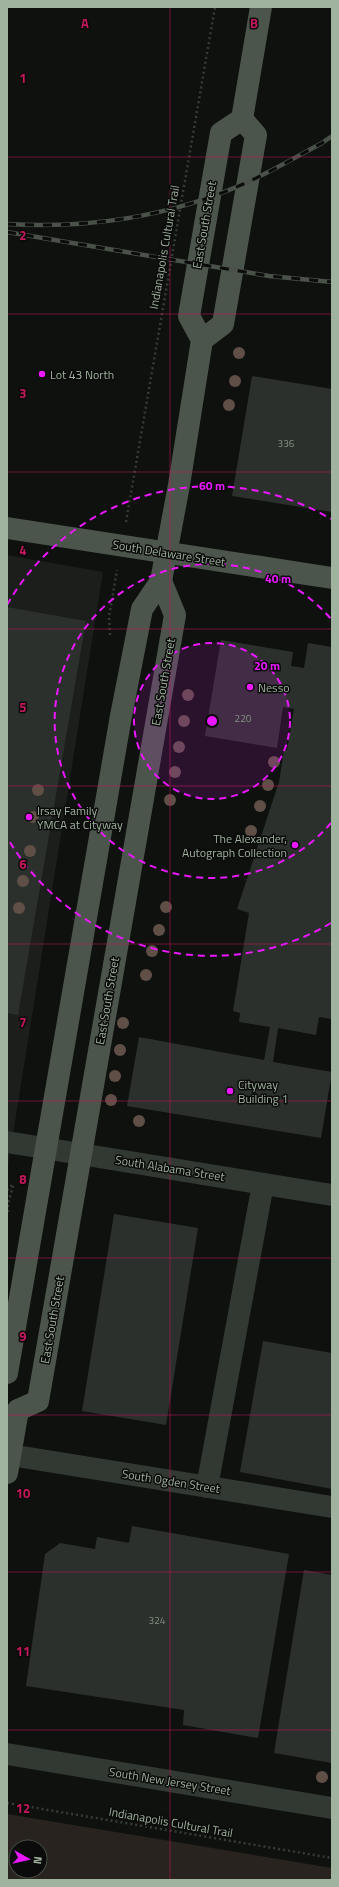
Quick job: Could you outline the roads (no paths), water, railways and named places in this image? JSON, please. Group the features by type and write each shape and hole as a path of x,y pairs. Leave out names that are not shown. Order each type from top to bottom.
{"main road":[{"path":"7,1373 121,716 142,610 161,581 202,340 223,324 256,135 242,119 261,7"},
{"name":"East South Street","path":"202,340 189,316 221,133 242,119"},
{"name":"South Delaware Street","path":"7,528 332,578"},
{"name":"East South Street","path":"9,1464 12,1406 38,1401 175,615 161,581"}],"street":[{"name":"South Alabama Street","path":"7,1142 332,1195"},
{"path":"207,1487 263,1184"},
{"name":"South Ogden Street","path":"9,1464 207,1487 332,1507"},
{"name":"South New Jersey Street","path":"7,1754 332,1808"}],"railway":[{"path":"7,224 67,225 156,213 213,196 241,185 282,165 332,136"},
{"path":"7,232 269,276 332,282"}],"place":[{"name":"Lot 43 North","path":"42,374"},
{"name":"Nesso","path":"250,687"},
{"name":"Irsay Family YMCA at Cityway","path":"29,817"},
{"name":"The Alexander, Autograph Collection","path":"295,845"},
{"name":"Cityway Building 1","path":"230,1091"}]}
